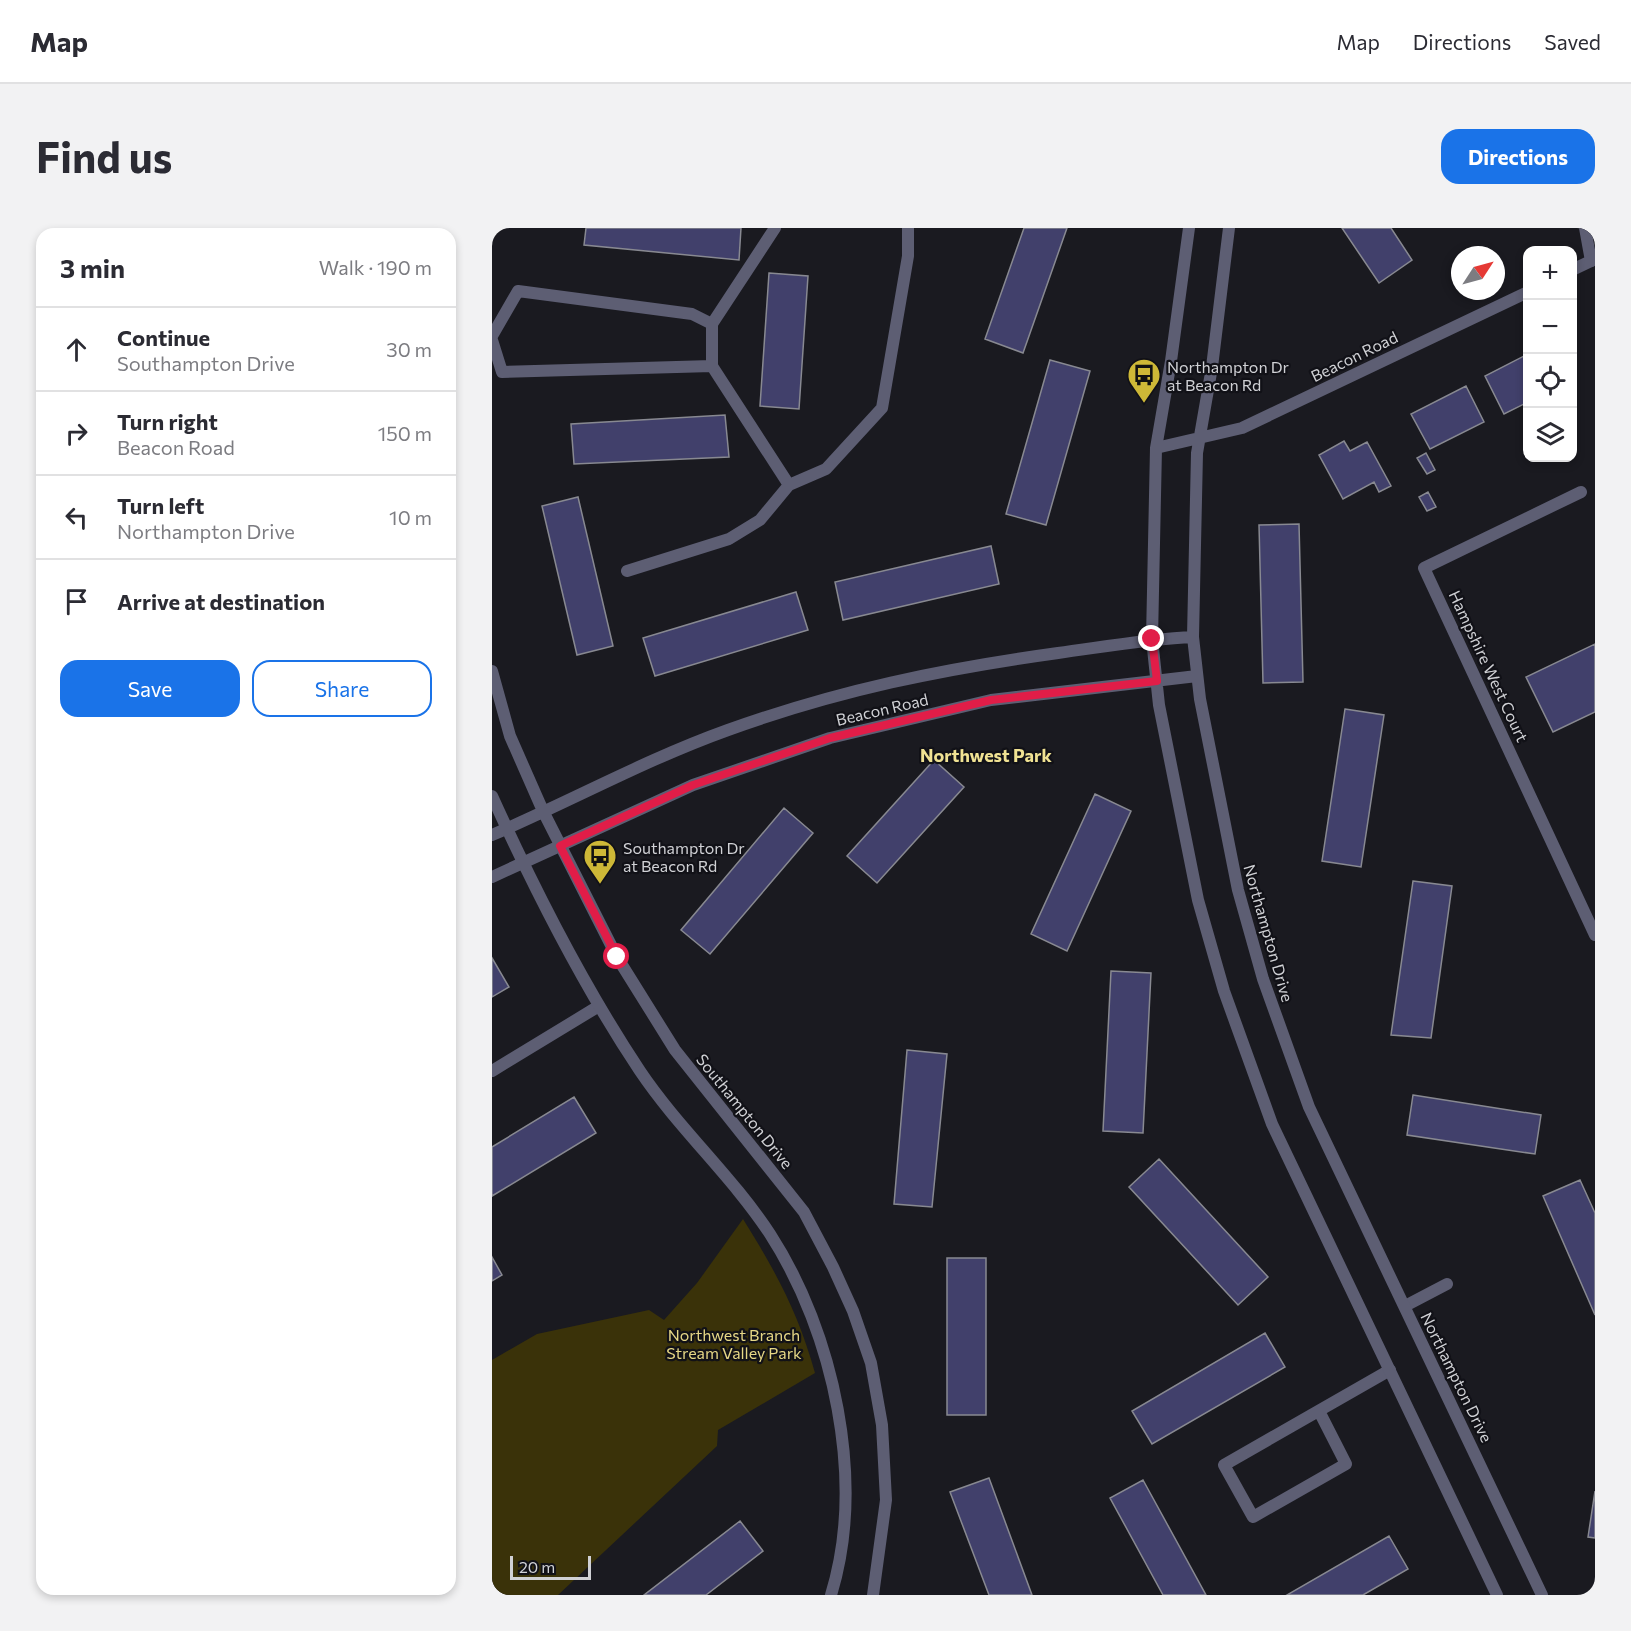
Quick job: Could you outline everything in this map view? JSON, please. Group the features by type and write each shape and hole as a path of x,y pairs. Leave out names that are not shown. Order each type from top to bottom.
{"street":[{"path":"775,228 712,324 712,366 789,484"},
{"path":"627,571 729,539 760,520 789,484 826,468 882,408 908,256 908,228"},
{"path":"1189,228 1171,361 1156,448 1152,639 1172,771 1198,900 1228,1002 1272,1124 1497,1595"},
{"name":"Northampton Drive","path":"1229,228 1200,438 1195,512 1193,637 1215,785 1238,890 1263,979 1309,1107 1542,1595"},
{"path":"1577,268 1593,260 1585,228"},
{"path":"712,324 692,314 518,291 492,338 502,372 712,366"},
{"name":"Beacon Road","path":"1156,448 1242,428 1523,294"},
{"name":"Hampshire West Court","path":"1581,492 1424,568 1595,935"},
{"name":"Beacon Road","path":"492,835 727,730 855,689 930,672 1152,639 1193,637"},
{"name":"Southampton Drive","path":"492,671 510,736 543,811 617,957 675,1050 804,1212 853,1311 871,1363 882,1425 886,1500 873,1595"},
{"name":"Beacon Road","path":"492,877 693,785 830,738 991,700 1197,676"},
{"path":"492,796 523,864 581,978 641,1073 770,1234 797,1284 815,1326 831,1373 841,1430 845,1499 837,1575 831,1595"},
{"path":"492,1071 599,1006"},
{"path":"1405,1306 1447,1284"},
{"path":"1319,1411 1346,1464 1252,1516 1224,1465 1390,1370"}],"green space":[{"name":"Northwest Branch Stream Valley Park","path":"743,1219 785,1293 815,1373 718,1430 717,1446 558,1595 492,1595 492,1360 537,1334 649,1310 664,1320 697,1283"}],"building":[{"path":"586,228 741,228 739,260 584,245"},
{"path":"1024,228 1067,228 1023,353 985,339"},
{"path":"1342,228 1391,228 1412,260 1379,283"},
{"path":"769,273 808,276 799,409 760,406"},
{"path":"1523,357 1523,404 1504,414 1485,376"},
{"path":"1050,360 1090,371 1046,525 1006,514"},
{"path":"1466,386 1484,422 1430,449 1411,414"},
{"path":"725,415 729,457 574,464 571,424"},
{"path":"1344,441 1350,451 1367,442 1391,486 1379,492 1374,482 1343,499 1319,455"},
{"path":"1426,453 1435,470 1427,474 1417,458"},
{"path":"1428,492 1436,507 1427,511 1419,497"},
{"path":"578,497 613,646 577,655 542,506"},
{"path":"1299,524 1303,682 1263,683 1259,525"},
{"path":"991,546 999,584 843,620 835,582"},
{"path":"796,592 808,630 655,676 643,638"},
{"path":"1595,644 1595,712 1553,732 1526,677"},
{"path":"1345,709 1384,715 1361,867 1322,861"},
{"path":"934,760 964,787 877,883 847,856"},
{"path":"1095,794 1131,811 1067,951 1031,934"},
{"path":"784,808 813,833 710,954 681,930"},
{"path":"1413,881 1452,886 1431,1038 1391,1035"},
{"path":"492,958 509,987 492,997"},
{"path":"1111,971 1151,973 1143,1133 1103,1131"},
{"path":"907,1050 947,1054 932,1207 894,1204"},
{"path":"1413,1095 1541,1115 1535,1154 1407,1135"},
{"path":"574,1097 596,1133 492,1196 492,1147"},
{"path":"1159,1159 1268,1277 1238,1305 1129,1187"},
{"path":"1580,1180 1595,1213 1595,1315 1543,1196"},
{"path":"492,1257 502,1275 492,1281"},
{"path":"947,1258 986,1258 986,1415 947,1415"},
{"path":"1265,1333 1285,1367 1152,1444 1132,1411"},
{"path":"989,1478 1032,1595 989,1595 950,1492"},
{"path":"1143,1480 1206,1595 1163,1595 1110,1498"},
{"path":"1595,1491 1595,1538 1588,1537"},
{"path":"740,1521 763,1551 706,1595 644,1595"},
{"path":"1389,1536 1408,1569 1363,1595 1287,1595"}],"place":[{"name":"Northampton Dr at Beacon Rd","path":"1144,404"},
{"name":"Southampton Dr at Beacon Rd","path":"600,885"}],"district":[{"name":"Northwest Park","path":"986,755"}],"route":[{"path":"617,957 560,846 693,785 830,738 991,700 1157,681 1152,639"}]}
